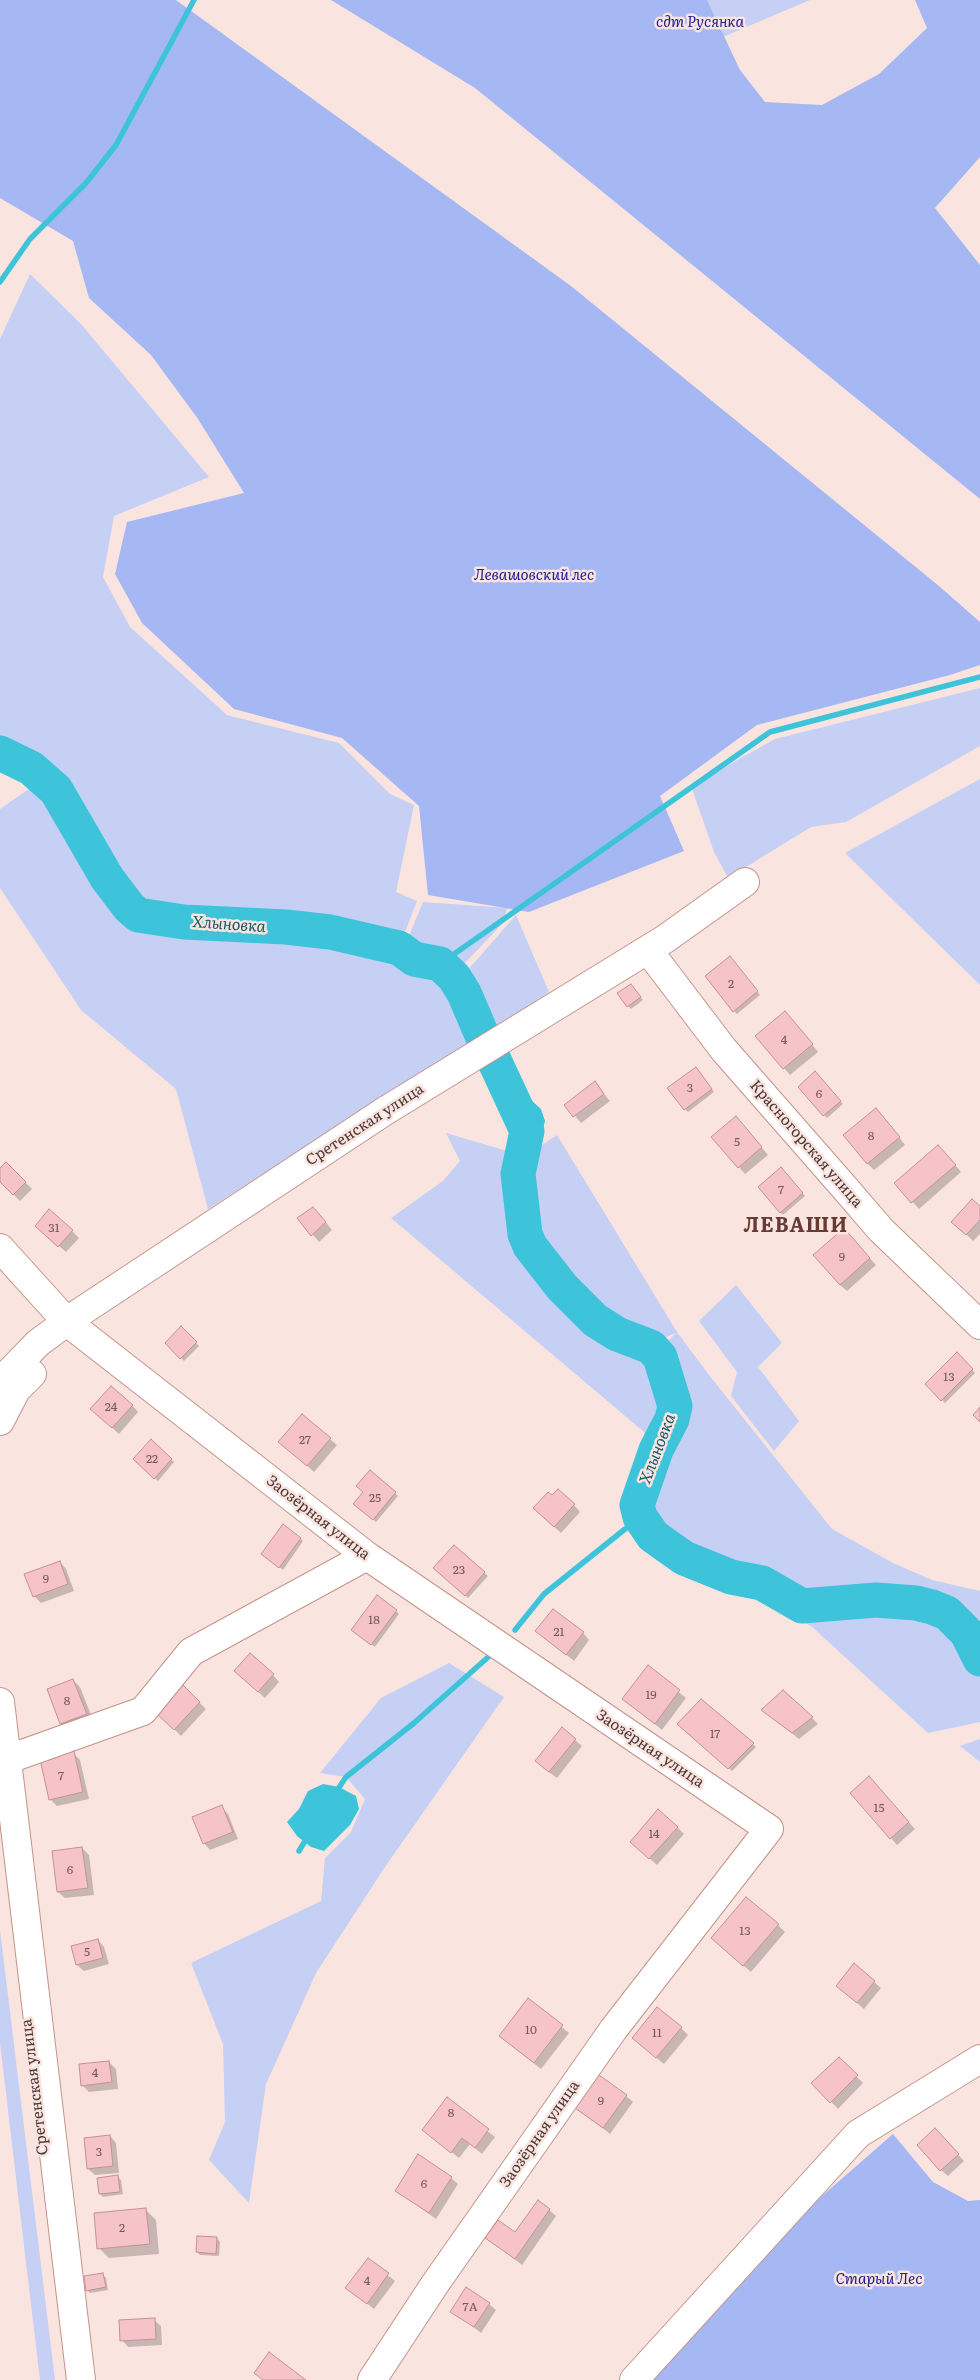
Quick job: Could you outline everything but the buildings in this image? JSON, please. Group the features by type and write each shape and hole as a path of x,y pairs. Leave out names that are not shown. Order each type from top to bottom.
{"street":[{"name":"Сретенская улица","path":"0,1387 6,1376 38,1343 68,1330 385,1110 648,950 746,882"},
{"name":"Красногорская улица","path":"648,950 724,1050 882,1230 980,1325"},
{"name":"Заозёрная улица","path":"0,1248 68,1330 366,1556 769,1829 613,2030 435,2284 372,2380"},
{"path":"0,1421 16,1390 68,1330"},
{"path":"4,1760 143,1711 191,1652 366,1556"},
{"path":"0,1702 4,1760 82,2380"},
{"name":"Сретенская улица","path":"0,1793 71,2380"},
{"path":"634,2380 858,2134 980,2059"}],"green space":[{"name":"Левашовский лес","path":"0,0 176,0 571,286 939,586 980,622 980,665 950,675 757,725 660,796 684,851 529,912 428,895 419,806 342,738 234,709 142,623 115,574 127,522 244,493 198,419 151,355 89,298 73,241 0,198"},
{"path":"331,0 707,0 740,70 765,102 822,105 879,74 927,28 915,0 980,0 980,157 935,208 980,265 980,499 475,88"},
{"name":"сдт Русянка","path":"660,0 810,0 690,51"},
{"path":"30,274 81,324 209,477 114,516 103,577 130,627 227,715 339,743 390,794 414,805 396,892 417,901 402,940 293,913 272,920 230,911 203,917 142,907 117,880 102,852 76,813 67,790 53,773 19,744 0,740 0,339"},
{"path":"980,688 980,746 846,822 811,827 728,878 714,852 691,786 775,739"},
{"path":"980,779 980,985 845,853"},
{"path":"36,784 111,901 132,924 235,930 373,946 447,989 469,1043 208,1209 176,1089 81,1010 0,888 0,809"},
{"path":"423,902 507,908 503,923 465,963 440,964 406,943"},
{"path":"516,915 549,992 487,1037 466,972"},
{"path":"446,1133 507,1151 524,1249 591,1327 648,1354 662,1419 650,1437 391,1218 443,1181 460,1161"},
{"path":"557,1135 677,1332 832,1529 893,1563 932,1580 980,1591 980,1722 928,1733 811,1626 722,1580 667,1538 646,1510 687,1410 661,1348 676,1333 659,1340 612,1325 584,1306 540,1248 527,1221 528,1176 526,1156"},
{"path":"736,1285 782,1343 758,1367 799,1421 774,1451 731,1396 737,1372 699,1321"},
{"path":"449,1663 504,1697 385,1867 316,1973 266,2084 249,2203 209,2160 225,2122 223,2044 191,1963 321,1901 325,1858 351,1832 365,1799 346,1777 320,1773 381,1698"},
{"path":"980,1739 980,1762 960,1746"},
{"path":"0,1930 55,2380 40,2380 0,2043"},
{"name":"Старый Лес","path":"893,2134 933,2182 968,2201 980,2200 980,2380 651,2380 807,2209"}],"shaded area":[{"path":"520,1077 521,1098 532,1101 541,1109 545,1121 543,1128 532,1136 532,1143 523,1144 516,1116 509,1102 507,1088"},
{"path":"323,1784 339,1787 356,1796 359,1809 350,1825 324,1851 311,1847 297,1836 287,1822 299,1809 308,1791"}],"waterway":[{"path":"0,282 30,239 86,183 116,145 194,0"},
{"path":"440,964 770,732 980,677"},
{"name":"Хлыновка","path":"0,753 31,768 56,790 107,878 129,907 138,915 184,922 286,927 330,932 399,948 414,959 440,964 454,977 464,993 485,1042"},
{"name":"Хлыновка","path":"495,1062 527,1131 518,1174 525,1234 530,1246 562,1287 595,1320 617,1334 651,1347 660,1357 675,1406 672,1419 656,1450 637,1505 640,1517 653,1536 684,1558 731,1577 762,1583 802,1606 876,1600 916,1603 932,1607 947,1613 967,1633 980,1659"},
{"path":"515,1630 544,1594 640,1517"},
{"path":"336,1792 346,1777 414,1723 495,1651"},
{"path":"299,1851 308,1836"}],"district":[{"name":"ЛЕВАШИ","path":"796,1226"}]}
